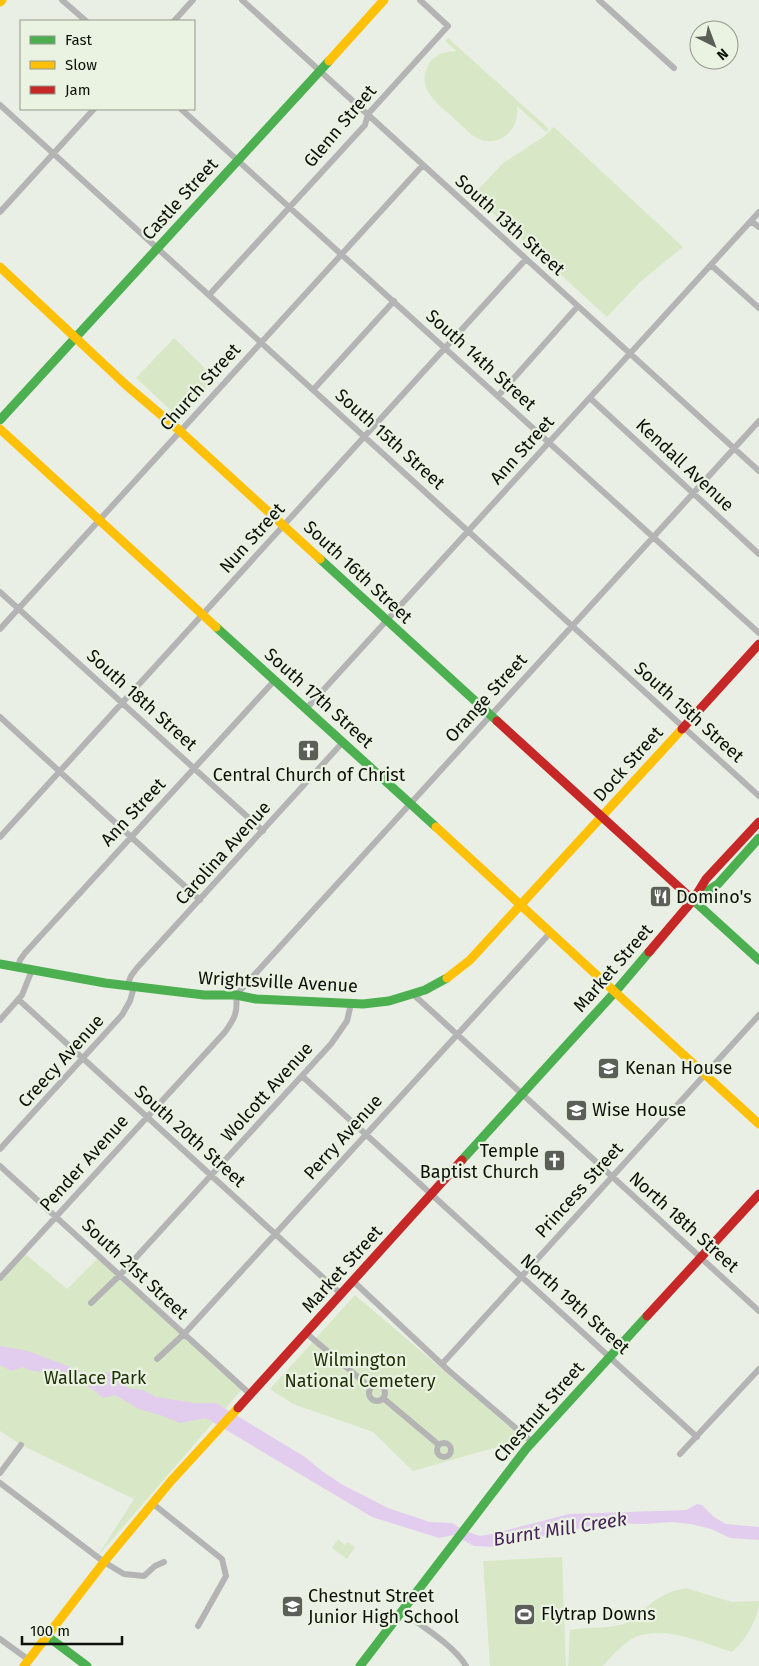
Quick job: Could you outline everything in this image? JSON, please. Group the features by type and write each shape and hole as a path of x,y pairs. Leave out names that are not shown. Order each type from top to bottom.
{"main road":[{"name":"Castle Street","path":"0,420 384,0"},
{"name":"South 16th Street","path":"0,267 126,385 180,431 759,960"},
{"name":"South 17th Street","path":"0,429 44,472 203,614 759,1124"},
{"name":"Dock Street","path":"521,906 759,644"},
{"name":"Market Street","path":"26,1663 152,1503 615,992 693,900 706,879 759,822"},
{"name":"Market Street","path":"693,900 718,884 759,838"},
{"name":"Wrightsville Avenue","path":"0,964 105,983 204,994 351,1004 383,1002 414,995 446,978 470,960 521,906"},
{"name":"Chestnut Street","path":"360,1666 532,1442 759,1194"},
{"path":"47,1636 87,1666"}],"street":[{"path":"62,0 85,20"},
{"path":"175,20 194,0"},
{"name":"South 13th Street","path":"242,0 759,471"},
{"name":"Glenn Street","path":"209,295 365,125 368,114 448,26 420,0"},
{"path":"600,0 674,68"},
{"name":"South 15th Street","path":"0,105 759,796"},
{"path":"0,212 93,110"},
{"name":"South 14th Street","path":"182,110 759,633"},
{"name":"Church Street","path":"0,629 423,165"},
{"name":"Ann Street","path":"306,709 759,212"},
{"path":"751,220 759,228"},
{"name":"Nun Street","path":"0,838 526,259"},
{"path":"711,265 759,308"},
{"path":"313,390 394,301"},
{"path":"498,396 578,306"},
{"name":"Kendall Avenue","path":"590,398 759,554"},
{"name":"Orange Street","path":"236,995 759,421"},
{"name":"South 18th Street","path":"0,592 263,831"},
{"name":"Ann Street","path":"18,968 20,960 25,953 130,836 275,680"},
{"path":"0,717 200,900"},
{"name":"Carolina Avenue","path":"131,986 131,976 136,968 343,742"},
{"name":"Perry Avenue","path":"157,1359 184,1334 550,933"},
{"path":"0,1020 19,1000 32,970"},
{"name":"Creecy Avenue","path":"0,1149 122,1015 130,1000 131,986"},
{"name":"Pender Avenue","path":"0,1278 232,1022 237,1009 236,995"},
{"path":"414,995 522,1095"},
{"name":"South 20th Street","path":"19,1000 341,1294"},
{"name":"Wolcott Avenue","path":"91,1304 120,1275 342,1031 349,1015 351,1004"},
{"name":"Princess Street","path":"442,1364 759,1015"},
{"name":"North 19th Street","path":"302,1076 697,1437"},
{"name":"North 18th Street","path":"522,1095 759,1310"},
{"name":"South 21st Street","path":"0,1166 250,1394"},
{"path":"353,1281 475,1394 532,1442"},
{"path":"306,1333 371,1388"},
{"path":"680,1454 759,1369"},
{"path":"377,1385 382,1387 384,1391 383,1398 378,1401 373,1400 369,1393 371,1388 377,1385"},
{"path":"383,1398 439,1445"},
{"path":"0,1473 21,1445"},
{"path":"0,1483 104,1562 124,1574 144,1576 155,1566 164,1562"},
{"path":"152,1503 222,1559 226,1576 198,1626"},
{"path":"402,1611 452,1649 466,1666"},
{"path":"0,1639 26,1663"}],"green space":[{"path":"448,38 549,129 546,132 517,106 515,124 505,137 490,141 481,140 472,135 438,104 428,92 426,86 426,72 431,61 441,54 456,51 445,41"},
{"path":"554,127 683,247 640,282 607,317 473,195 503,163 543,137"},
{"path":"174,338 215,378 179,418 136,378"},
{"name":"Wallace Park","path":"23,1252 67,1289 99,1257 243,1388 97,1557 134,1499 21,1445 0,1431 0,1278"},
{"name":"Wilmington National Cemetery","path":"355,1295 523,1438 522,1440 413,1471 373,1432 293,1404 270,1389"},
{"path":"338,1539 345,1545 348,1542 355,1547 347,1559 332,1548"},
{"name":"Flytrap Downs","path":"562,1557 566,1666 490,1666 483,1561"},
{"path":"686,1588 732,1602 759,1601 757,1615 750,1629 742,1642 732,1652 674,1634 650,1633 629,1641 603,1666 568,1666 570,1630 615,1626 629,1622 658,1598"}],"water":[{"name":"Burnt Mill Creek","path":"0,1346 28,1351 89,1374 115,1372 128,1388 143,1390 156,1397 195,1403 216,1403 305,1457 343,1485 388,1508 430,1522 452,1523 463,1530 480,1536 569,1514 686,1510 697,1504 702,1505 714,1517 726,1524 759,1527 759,1540 730,1538 711,1529 672,1522 644,1524 605,1523 493,1547 474,1546 454,1535 439,1538 372,1517 206,1418 180,1423 139,1409 115,1395 103,1398 81,1382 61,1374 34,1371 23,1367 11,1371 0,1365"}],"traffic: fast":[{"path":"0,420 329,61"},
{"path":"320,559 497,721"},
{"path":"216,627 436,827"},
{"path":"696,898 718,884 759,838"},
{"path":"693,900 759,960"},
{"path":"462,1160 649,952"},
{"path":"0,964 105,983 204,995 236,995 256,999 363,1004 389,1001 425,990 447,978"},
{"path":"360,1666 526,1449 647,1316"},
{"path":"47,1636 87,1666"}],"traffic: slow":[{"path":"329,61 384,0"},
{"path":"0,267 126,385 180,431 320,559"},
{"path":"0,429 216,627"},
{"path":"447,978 470,960 682,729"},
{"path":"436,827 615,992"},
{"path":"615,992 759,1124"},
{"path":"24,1666 104,1562 171,1481 238,1408"}],"traffic: jam":[{"path":"682,729 759,644"},
{"path":"497,721 693,900"},
{"path":"649,952 693,900 706,879 759,822"},
{"path":"238,1408 462,1160"},
{"path":"647,1316 759,1194"}],"place":[{"name":"Central Church of Christ","path":"309,750"},
{"name":"Domino's","path":"660,897"},
{"name":"Kenan House","path":"609,1068"},
{"name":"Wise House","path":"576,1110"},
{"name":"Temple Baptist Church","path":"555,1161"},
{"name":"Chestnut Street Junior High School","path":"292,1606"},
{"name":"Flytrap Downs","path":"525,1614"}]}
